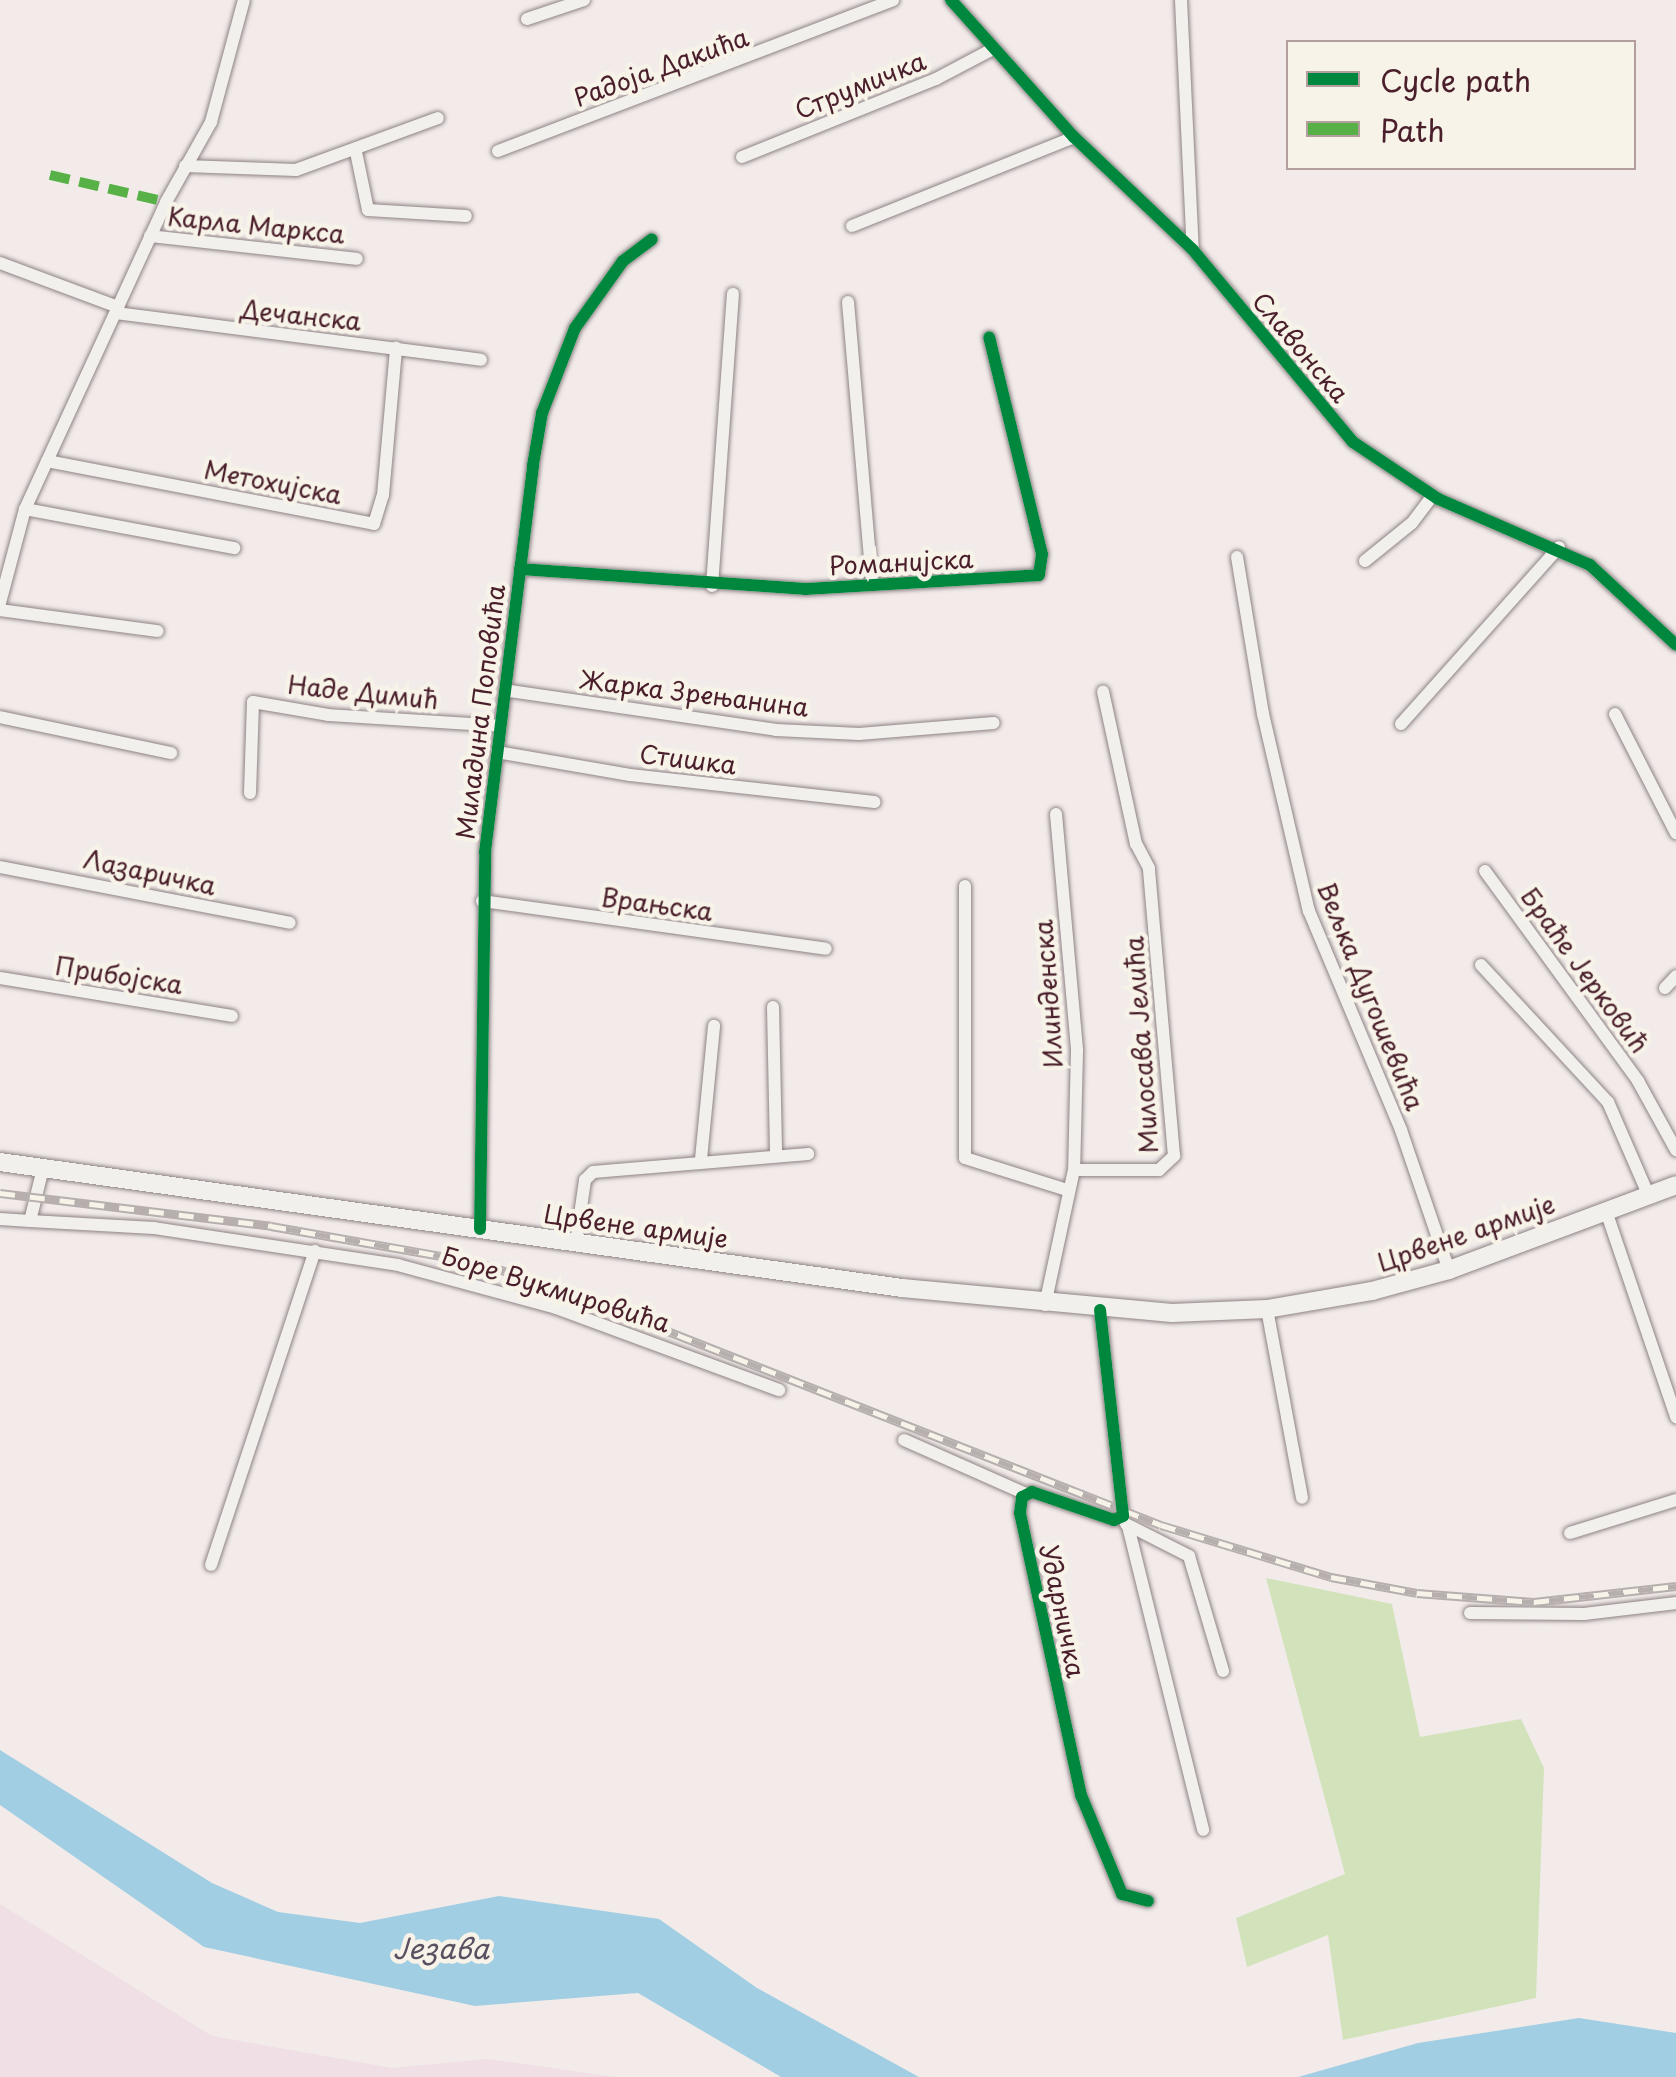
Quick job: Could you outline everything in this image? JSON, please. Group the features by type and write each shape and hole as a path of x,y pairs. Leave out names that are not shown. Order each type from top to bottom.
{"main road":[{"name":"Црвене армије","path":"0,1162 1100,1310 1266,1308 1448,1270 1676,1184"}],"street":[{"name":"Карла Маркса","path":"158,631 0,607 2,583 25,510 47,460 150,236 210,122 244,0"},
{"path":"527,18 584,0"},
{"name":"Радоја Дакића","path":"498,150 893,0"},
{"name":"Славонска","path":"951,0 1074,136 1193,250 1354,442 1432,496 1559,547 1609,579 1676,646"},
{"path":"1181,0 1193,250"},
{"name":"Струмичка","path":"742,157 936,79 993,48"},
{"path":"185,166 296,170 356,152 438,118"},
{"path":"852,226 1074,136"},
{"path":"356,152 368,210 466,216"},
{"name":"Карла Маркса","path":"150,236 357,258"},
{"name":"Миладина Поповића","path":"480,1229 482,901 497,752 510,691 520,569 542,414 558,366 599,289 652,239"},
{"path":"0,263 117,310"},
{"path":"712,586 733,294"},
{"path":"848,302 872,584"},
{"name":"Дечанска","path":"117,310 482,360"},
{"name":"Романијска","path":"520,569 712,586 872,584 1043,571 989,337"},
{"name":"Метохијска","path":"47,460 374,524 383,495 396,348"},
{"path":"1365,560 1412,522 1432,496"},
{"path":"25,510 234,548"},
{"path":"1401,724 1559,547"},
{"name":"Вељка Дугошевића","path":"1237,557 1263,714 1309,911 1401,1130 1448,1270"},
{"name":"Жарка Зрењанина","path":"510,691 760,729 859,734 994,723"},
{"name":"Милосава Јелића","path":"1074,1170 1159,1170 1174,1156 1149,868 1136,844 1103,692"},
{"name":"Наде Димић","path":"250,793 253,702 328,715 501,726"},
{"path":"1615,714 1676,833"},
{"path":"0,718 171,753"},
{"name":"Стишка","path":"497,752 630,775 875,802"},
{"name":"Илинденска","path":"1056,814 1077,1051 1074,1170"},
{"name":"Лазаричка","path":"0,867 290,923"},
{"name":"Браће Јерковић","path":"1485,871 1638,1081 1676,1150"},
{"path":"965,886 965,1158 1067,1190"},
{"name":"Врањска","path":"482,901 826,949"},
{"path":"1481,965 1608,1102 1648,1194"},
{"path":"1665,988 1676,976"},
{"name":"Прибојска","path":"0,978 232,1016"},
{"path":"772,1007 776,1155"},
{"path":"701,1159 714,1026"},
{"path":"576,1242 587,1175 701,1159 808,1154"},
{"path":"30,1221 42,1168"},
{"path":"1045,1305 1074,1170"},
{"path":"1606,1211 1676,1416"},
{"name":"Боре Вукмировића","path":"0,1219 154,1228 315,1251 494,1288 779,1390"},
{"path":"211,1565 315,1251"},
{"path":"1266,1308 1302,1498"},
{"path":"1100,1310 1124,1523 1203,1830"},
{"path":"904,1440 1026,1494 1124,1523 1190,1556 1222,1671"},
{"name":"Ударничка","path":"1026,1494 1020,1513 1081,1795 1100,1853 1122,1894 1148,1900"},
{"path":"1570,1533 1676,1500"},
{"path":"1470,1613 1584,1614 1676,1603"}],"shaded area":[{"path":"0,1904 212,2036 392,2068 488,2059 615,2077 0,2077"}],"green space":[{"path":"1266,1578 1392,1604 1420,1737 1521,1719 1544,1768 1536,1998 1343,2040 1328,1935 1247,1967 1236,1918 1345,1874"}],"water":[{"name":"Језава","path":"0,1750 212,1883 278,1912 360,1923 499,1896 659,1919 757,1988 919,2077 781,2077 638,1993 475,2006 204,1947 0,1805"},
{"path":"1579,2018 1676,2033 1676,2077 1298,2077 1418,2043"}],"railway":[{"path":"0,1193 271,1226 480,1263 566,1291 1161,1525 1331,1577 1417,1593 1534,1602 1676,1586"}],"marked path":[{"path":"50,175 166,202"}],"cycle path":[{"path":"951,0 1074,137 1193,250 1353,442 1438,499 1590,565 1676,645"},
{"path":"480,1229 485,852 542,413 575,328 623,261 652,239"},
{"path":"520,569 806,589 1039,575 1042,554 989,337"},
{"path":"1100,1310 1123,1516 1114,1520 1032,1492 1022,1497 1020,1513 1081,1795 1122,1894 1148,1901"}]}
